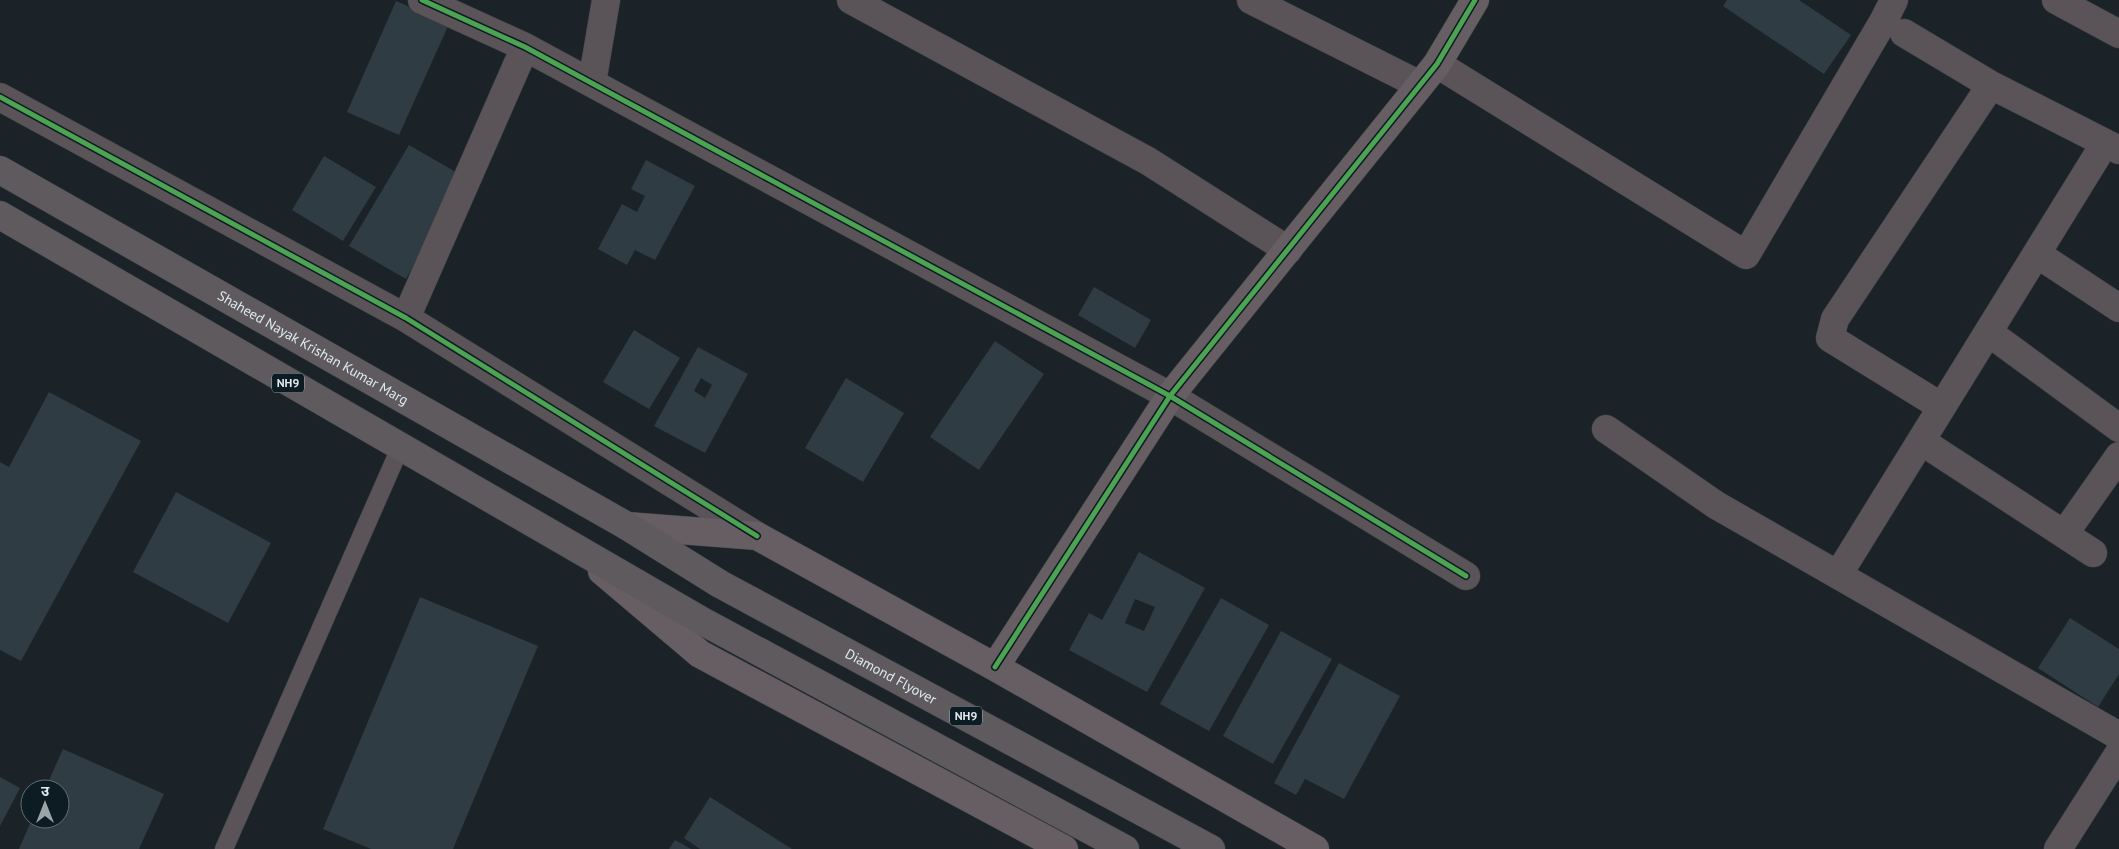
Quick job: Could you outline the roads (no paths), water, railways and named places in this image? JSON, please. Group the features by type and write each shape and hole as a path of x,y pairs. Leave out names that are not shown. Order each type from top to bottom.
{"highway":[{"name":"Shaheed Nayak Krishan Kumar Marg","path":"0,170 627,526"},
{"name":"NH9","path":"0,215 400,448 704,622 1125,849"},
{"name":"Diamond Flyover","path":"627,526 720,584 1211,849"}],"street":[{"path":"422,0 525,48 592,83 1170,396 1466,576"},
{"path":"592,83 606,0"},
{"path":"851,0 1148,161 1288,250"},
{"path":"1251,0 1420,85"},
{"path":"995,666 1170,396 1437,64 1475,0"},
{"path":"1437,64 1746,255 1894,0"},
{"path":"2056,0 2119,34"},
{"path":"1838,575 2037,254 2112,147 1991,85 1904,33"},
{"path":"406,318 525,48"},
{"path":"1942,407 1830,338 1835,319 1991,85"},
{"path":"0,97 406,318 757,536 995,666 1315,849"},
{"path":"2037,254 2119,308"},
{"path":"1988,332 2119,428"},
{"path":"1606,428 1716,505 2119,736"},
{"path":"1921,441 2093,553"},
{"path":"2065,533 2119,456"},
{"path":"627,526 757,536"},
{"path":"577,550 700,654 1064,849"},
{"path":"2058,849 2119,753"}],"lane":[{"path":"224,849 400,448"}]}
